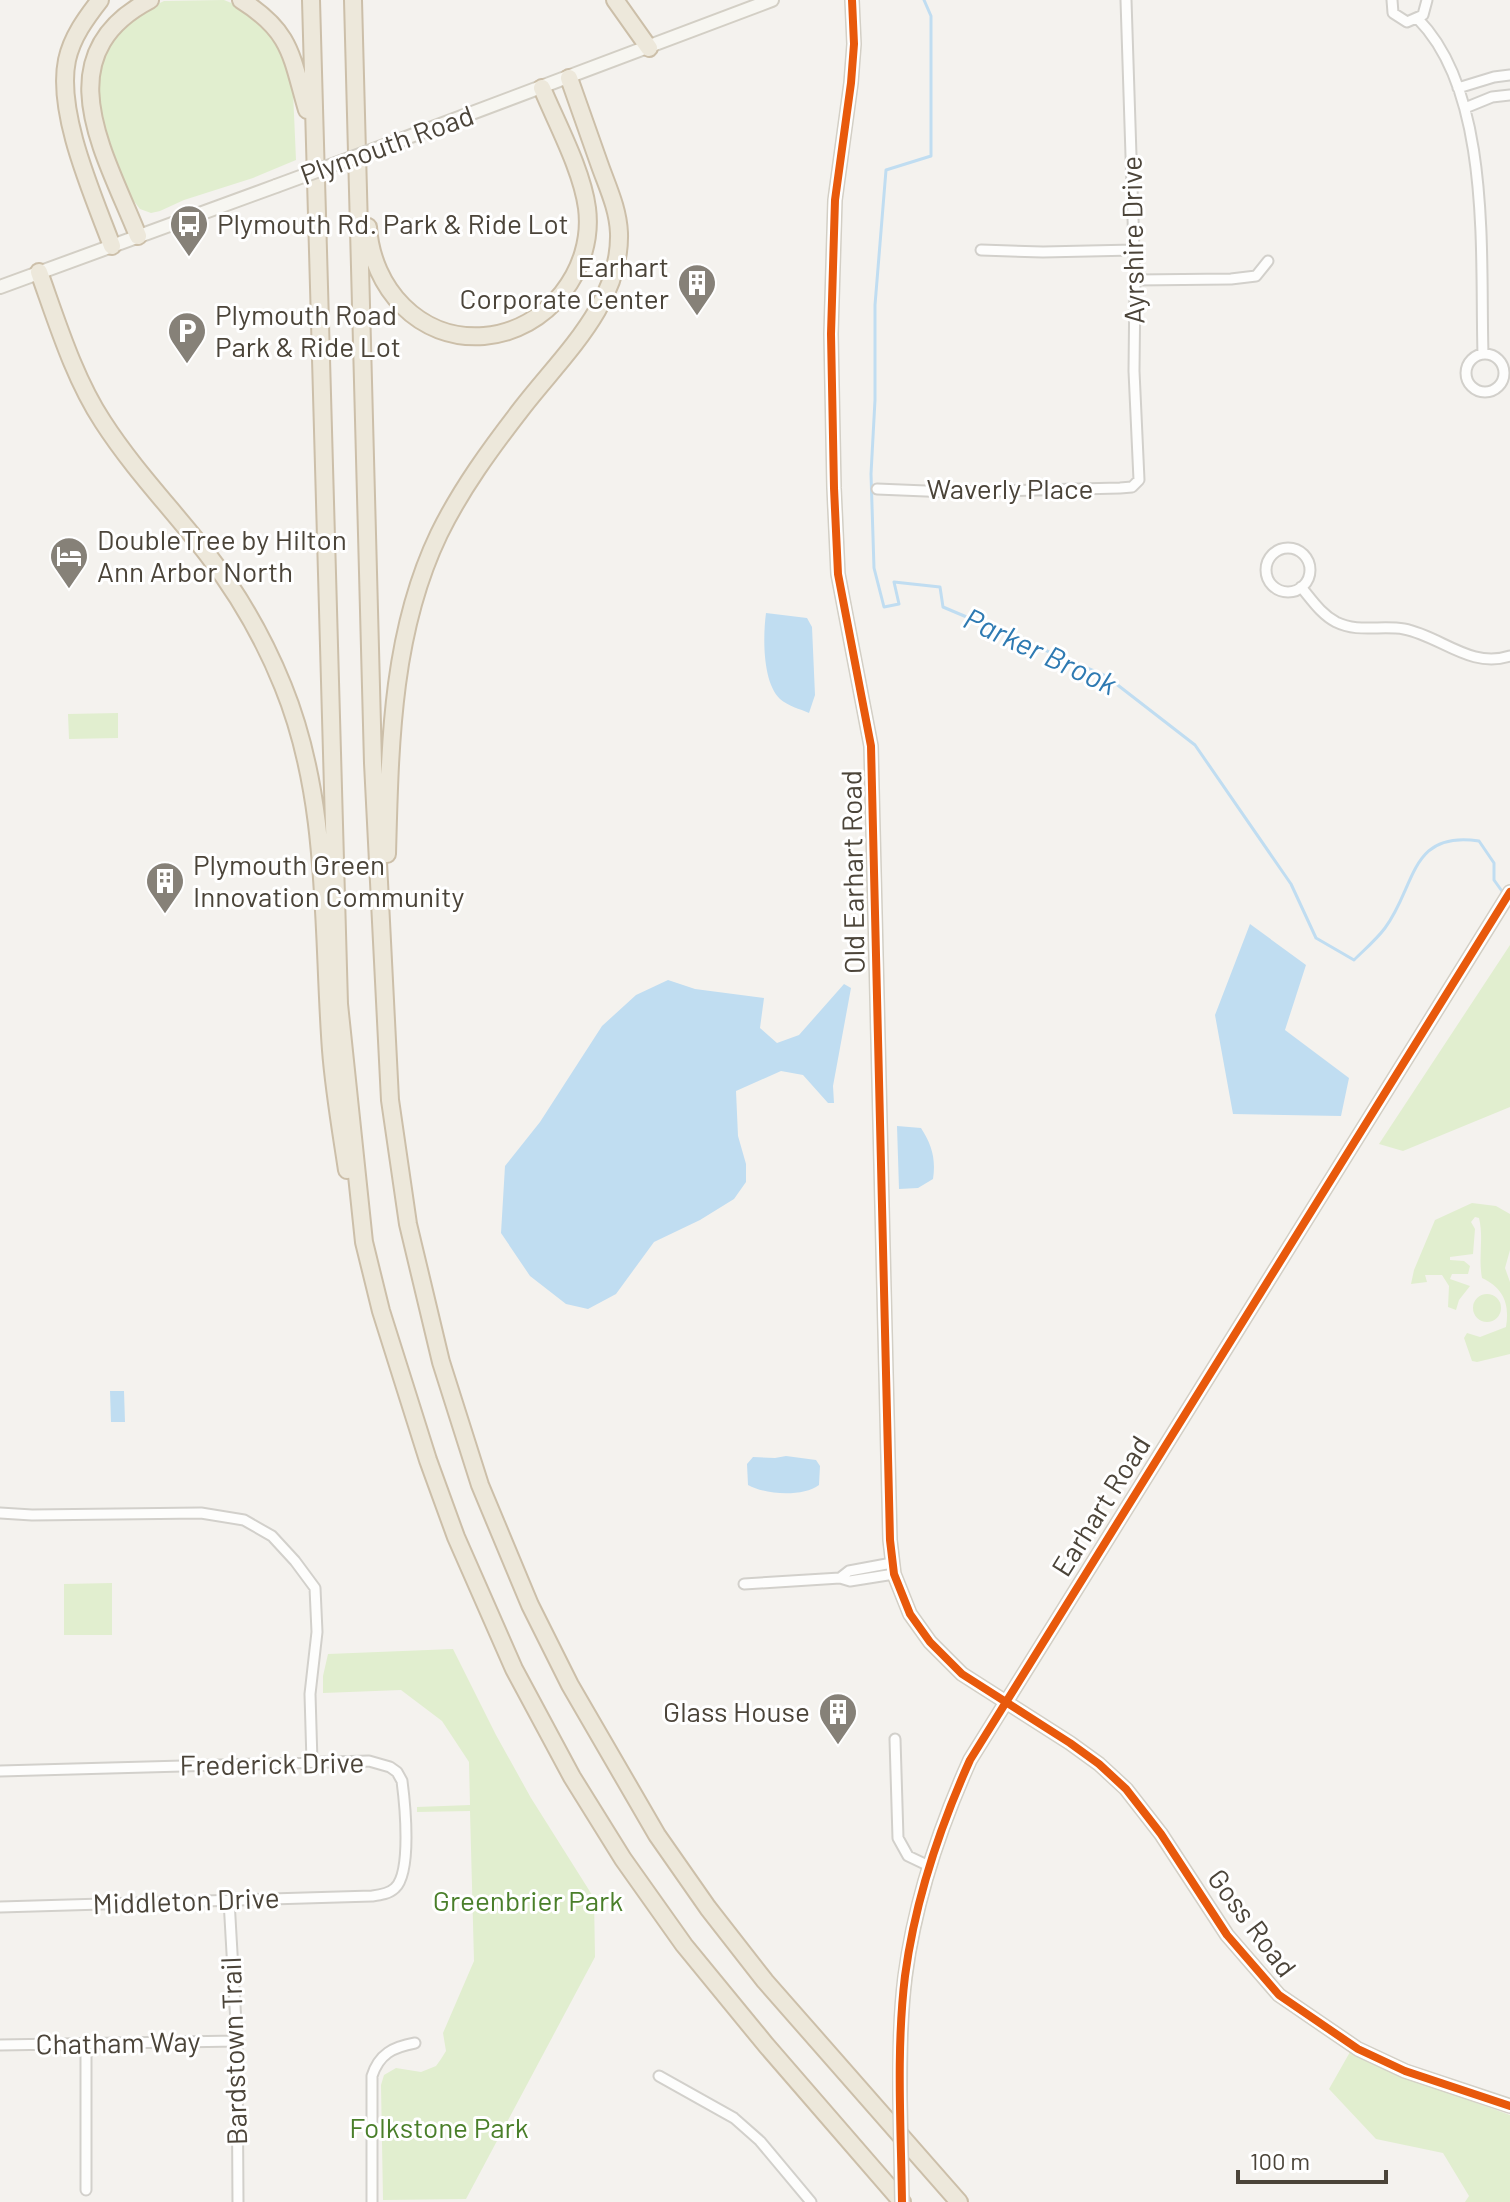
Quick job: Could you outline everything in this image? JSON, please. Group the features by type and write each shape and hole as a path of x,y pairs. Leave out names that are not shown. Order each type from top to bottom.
{"highway":[{"path":"100,0 79,28 67,60 66,94 70,127 112,246"},
{"path":"138,236 101,147 91,116 89,85 94,55 110,29 150,0"},
{"path":"241,0 281,32 295,61 314,133"},
{"path":"311,0 338,975 342,1041 364,1242"},
{"path":"353,0 373,763 390,1100 417,1267 460,1424 480,1485 530,1605 607,1753 657,1835 708,1908 765,1981 959,2202"},
{"path":"615,0 649,48"},
{"path":"383,975 395,687 415,593 439,535 474,472 586,327 610,288 616,266 619,233 615,206 569,78"},
{"path":"357,101 370,244 381,279 399,303 423,321 447,332 483,336 513,330 540,315 563,295 581,264 588,234 587,207 581,183 542,88"},
{"path":"39,272 101,420 240,599 266,646 298,726 314,800 331,1054 349,1180 381,1311 428,1460 456,1537 514,1669 546,1731 623,1859 684,1945 748,2025 902,2202"}],"street":[{"name":"Plymouth Road","path":"0,287 772,0"},
{"name":"Old Earhart Road","path":"852,0 854,44 851,83 835,200 831,334 834,473 838,574 871,746 893,1568 910,1614 930,1642 962,1674 1006,1701"},
{"name":"Ayrshire Drive","path":"1126,0 1139,480"},
{"path":"1392,0 1391,7 1397,17 1407,22 1418,19 1426,10 1427,0"},
{"path":"1418,19 1439,48 1458,88 1477,169 1483,354"},
{"path":"1458,88 1510,75"},
{"path":"1465,108 1492,97 1510,95"},
{"path":"981,250 1134,250"},
{"path":"1135,280 1256,276 1268,261"},
{"path":"1483,354 1495,357 1504,373 1496,389 1485,393 1472,388 1465,377 1467,364 1483,354"},
{"name":"Waverly Place","path":"877,489 950,492 1120,488 1132,487 1139,480"},
{"path":"1289,548 1302,552 1306,557 1309,577 1301,587 1294,591 1279,590 1269,579 1267,564 1275,552 1289,548"},
{"path":"1301,587 1322,613 1347,627 1406,630 1481,660 1510,656"},
{"name":"Earhart Road","path":"902,2202 900,2099 905,1975 929,1866 950,1805 970,1760 1507,898"},
{"path":"0,1513 201,1513 244,1520 272,1536 315,1588 317,1632 310,1694 312,1762"},
{"path":"744,1584 840,1578 850,1581 893,1568"},
{"name":"Goss Road","path":"1006,1701 1099,1764 1126,1789 1161,1834 1227,1935 1279,1995 1358,2049 1405,2071 1510,2106"},
{"path":"895,1739 898,1838 908,1856 929,1866"},
{"name":"Frederick Drive","path":"0,1771 312,1762 380,1763 397,1772 402,1781 405,1868 397,1887 387,1894 372,1896"},
{"name":"Middleton Drive","path":"0,1907 372,1896"},
{"name":"Bardstown Trail","path":"229,1900 237,2041 238,2202"},
{"name":"Chatham Way","path":"0,2045 237,2041"},
{"path":"372,2202 372,2076 376,2063 384,2054 397,2046 415,2043"},
{"path":"86,2045 86,2190"},
{"path":"659,2076 734,2118 760,2141 811,2202"}],"green space":[{"path":"224,0 251,11 273,30 292,68 296,160 160,211 151,213 140,209 129,195 102,120 98,99 100,66 111,42 131,17 164,1"},
{"path":"118,713 118,738 69,739 68,714"},
{"path":"1510,945 1510,1107 1403,1151 1379,1144"},
{"path":"1472,1203 1496,1206 1510,1214 1510,1250 1505,1268 1510,1282 1510,1354 1477,1362 1472,1361 1464,1338 1467,1333 1480,1337 1506,1327 1507,1318 1506,1304 1500,1292 1482,1278 1479,1218 1475,1217 1471,1222 1475,1229 1473,1254 1450,1257 1450,1260 1464,1261 1470,1266 1468,1274 1452,1274 1450,1279 1470,1286 1459,1300 1456,1310 1448,1307 1449,1286 1442,1275 1425,1275 1427,1282 1411,1284 1435,1220"},
{"path":"1487,1294 1497,1298 1501,1308 1497,1318 1487,1322 1477,1318 1473,1308 1477,1298"},
{"path":"112,1583 112,1635 64,1635 64,1584"},
{"path":"453,1649 531,1798 594,1898 595,1957 466,2199 383,2200 381,2085 384,2075 396,2068 421,2072 436,2066 446,2051 443,2033 474,1961 470,1811 417,1812 417,1807 470,1805 469,1762 442,1721 401,1690 323,1693 323,1676 328,1654"},
{"path":"1350,2052 1394,2073 1510,2115 1510,2202 1465,2202 1469,2196 1443,2153 1376,2139 1329,2089"}],"water":[{"path":"766,613 807,618 812,627 815,695 809,713 780,699 774,691 764,645"},
{"path":"1250,924 1306,965 1285,1030 1349,1078 1341,1116 1233,1114 1215,1015"},
{"path":"668,980 695,989 764,998 760,1028 777,1043 799,1035 844,984 851,988 833,1086 834,1103 828,1103 803,1075 781,1071 736,1091 738,1136 746,1164 746,1182 734,1199 700,1220 654,1242 616,1294 588,1309 566,1304 530,1276 501,1233 505,1166 540,1122 602,1026 636,995"},
{"path":"897,1126 921,1128 930,1146 933,1179 918,1188 899,1189"},
{"path":"110,1391 124,1391 125,1422 111,1422"},
{"path":"786,1456 816,1460 820,1466 819,1485 804,1491 784,1493 748,1485 747,1464 753,1457"}],"waterway":[{"name":"Parker Brook","path":"924,0 931,16 931,156 886,170 875,305 871,474 874,568 884,607 899,604 894,582 940,587 943,607 1106,676 1195,745 1291,884 1316,938 1354,960 1385,928 1417,865 1439,844 1456,840 1479,841 1494,863 1494,880 1504,894"}],"cycle path":[{"path":"852,0 854,44 851,83 835,200 831,334 834,488 838,574 871,746 890,1540 894,1574 910,1614 930,1642 962,1674 1070,1743 1126,1789 1161,1834 1227,1935 1279,1995 1358,2049 1405,2071 1510,2106"},
{"path":"902,2202 900,2060 902,2004 909,1948 930,1865 970,1760 1510,892"}],"place":[{"name":"Plymouth Rd. Park & Ride Lot","path":"189,258"},
{"name":"Earhart Corporate Center","path":"697,317"},
{"name":"Plymouth Road Park & Ride Lot","path":"187,365"},
{"name":"DoubleTree by Hilton Ann Arbor North","path":"69,590"},
{"name":"Plymouth Green Innovation Community","path":"165,915"},
{"name":"Glass House","path":"838,1746"}],"park label":[{"name":"Greenbrier Park","path":"528,1901"},
{"name":"Folkstone Park","path":"439,2128"}]}
